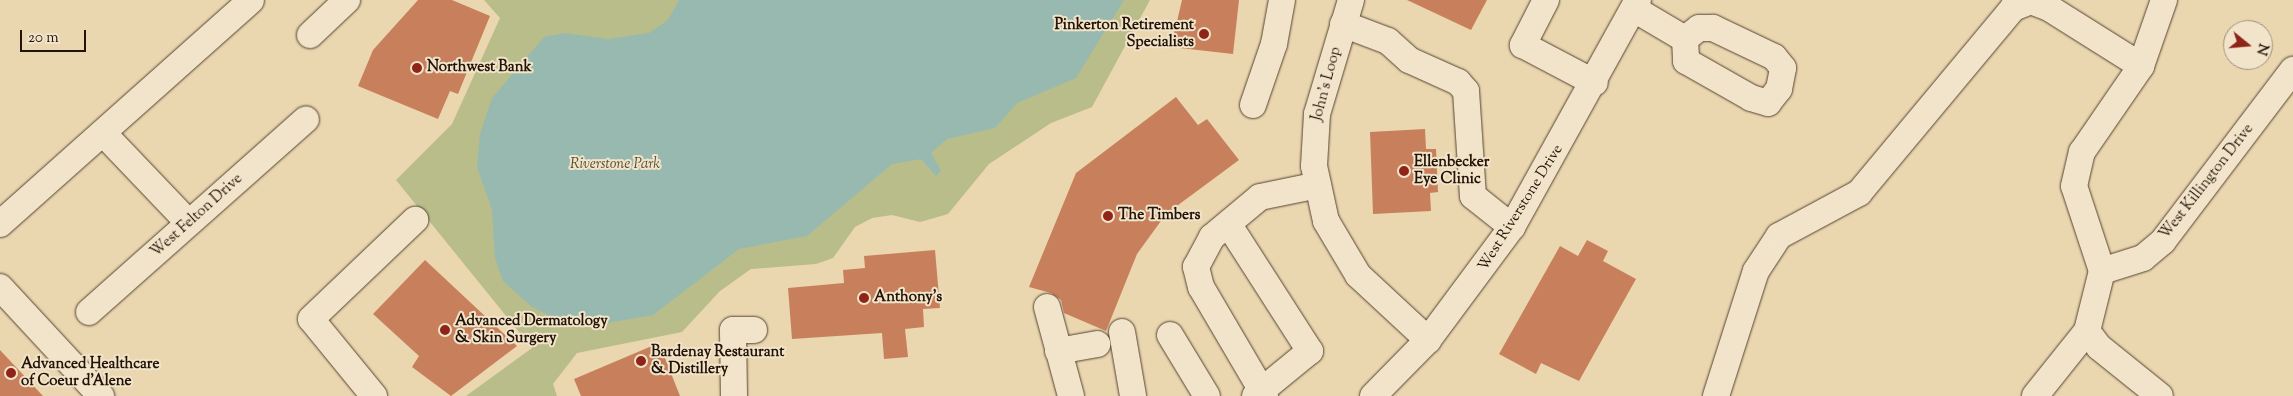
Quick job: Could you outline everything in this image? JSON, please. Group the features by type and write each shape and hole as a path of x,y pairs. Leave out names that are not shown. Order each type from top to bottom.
{"street":[{"path":"0,224 251,0"},
{"path":"310,35 347,0"},
{"path":"1253,104 1274,44 1282,0"},
{"path":"1546,0 1523,45 1595,83"},
{"path":"2035,396 2088,331 2102,271 2074,186 2082,152 2141,66 2164,0"},
{"path":"1716,396 1756,271 1779,236 1859,193 2013,8 2030,1 2049,8 2141,66"},
{"path":"1636,4 1685,39"},
{"name":"West Riverstone Drive","path":"1373,396 1428,340 1512,227 1595,83 1636,4"},
{"path":"1347,12 1388,41 1409,60 1458,82 1466,91 1473,196 1512,227"},
{"name":"John's Loop","path":"1347,12 1317,114 1314,166 1326,221 1358,274 1428,340"},
{"name":"West Killington Drive","path":"2102,271 2143,258 2163,241 2293,70"},
{"name":"West Felton Drive","path":"89,312 306,119"},
{"path":"102,132 189,223"},
{"path":"1228,225 1310,351 1261,394 1202,287 1196,267 1202,250 1228,225 1260,197 1318,185"},
{"path":"374,396 311,319 415,220"},
{"path":"0,287 101,396"},
{"path":"1047,307 1071,396"},
{"path":"734,396 733,330 754,330"},
{"path":"2088,331 2099,347 2160,396"},
{"path":"1122,332 1133,396"},
{"path":"1170,335 1207,396"},
{"path":"1058,351 1097,344"}],"green space":[{"name":"Riverstone Park","path":"484,0 1150,0 1092,107 1051,123 989,164 948,214 920,222 892,215 872,218 855,227 833,258 816,264 751,269 720,291 682,332 577,353 553,384 557,396 466,396 532,348 396,180 452,124 500,18"}],"water":[{"name":"Riverstone Park","path":"679,0 1124,0 1076,78 1017,103 995,128 947,139 931,153 941,171 936,176 921,159 892,164 807,236 739,249 653,315 607,323 559,320 532,307 503,281 495,258 492,210 477,167 480,134 492,98 544,37 565,33 608,39 649,33 668,20"}],"building":[{"name":"Northwest Bank","path":"418,0 452,0 490,16 458,94 450,91 438,119 358,86 373,50"},
{"name":"Pinkerton Retirement Specialists","path":"1182,0 1239,0 1233,54 1171,47"},
{"path":"1407,0 1487,0 1471,30"},
{"name":"The Timbers","path":"1176,97 1198,125 1207,119 1239,160 1166,214 1137,254 1106,331 1064,313 1061,300 1051,293 1029,287 1076,173"},
{"name":"Ellenbecker Eye Clinic","path":"1425,129 1426,149 1436,149 1438,192 1430,193 1431,211 1373,214 1370,132"},
{"path":"1587,240 1608,251 1603,261 1636,279 1579,381 1541,363 1536,374 1499,354 1560,246 1578,256"},
{"name":"Anthony's","path":"935,250 940,308 923,309 924,327 905,329 908,357 884,359 882,333 792,339 788,288 844,283 843,270 865,268 864,256"},
{"name":"Advanced Dermatology & Skin Surgery","path":"425,260 517,346 451,396 412,367 419,356 373,314"},
{"name":"Bardenay Restaurant & Distillery","path":"659,343 680,396 581,396 574,379"},
{"name":"Advanced Healthcare of Coeur d'Alene","path":"0,350 43,396 0,396"}],"place":[{"name":"Pinkerton Retirement Specialists","path":"1204,34"},
{"name":"Northwest Bank","path":"417,68"},
{"name":"Ellenbecker Eye Clinic","path":"1404,171"},
{"name":"The Timbers","path":"1108,216"},
{"name":"Anthony's","path":"864,298"},
{"name":"Advanced Dermatology & Skin Surgery","path":"445,330"},
{"name":"Bardenay Restaurant & Distillery","path":"641,361"},
{"name":"Advanced Healthcare of Coeur d'Alene","path":"11,373"}]}
